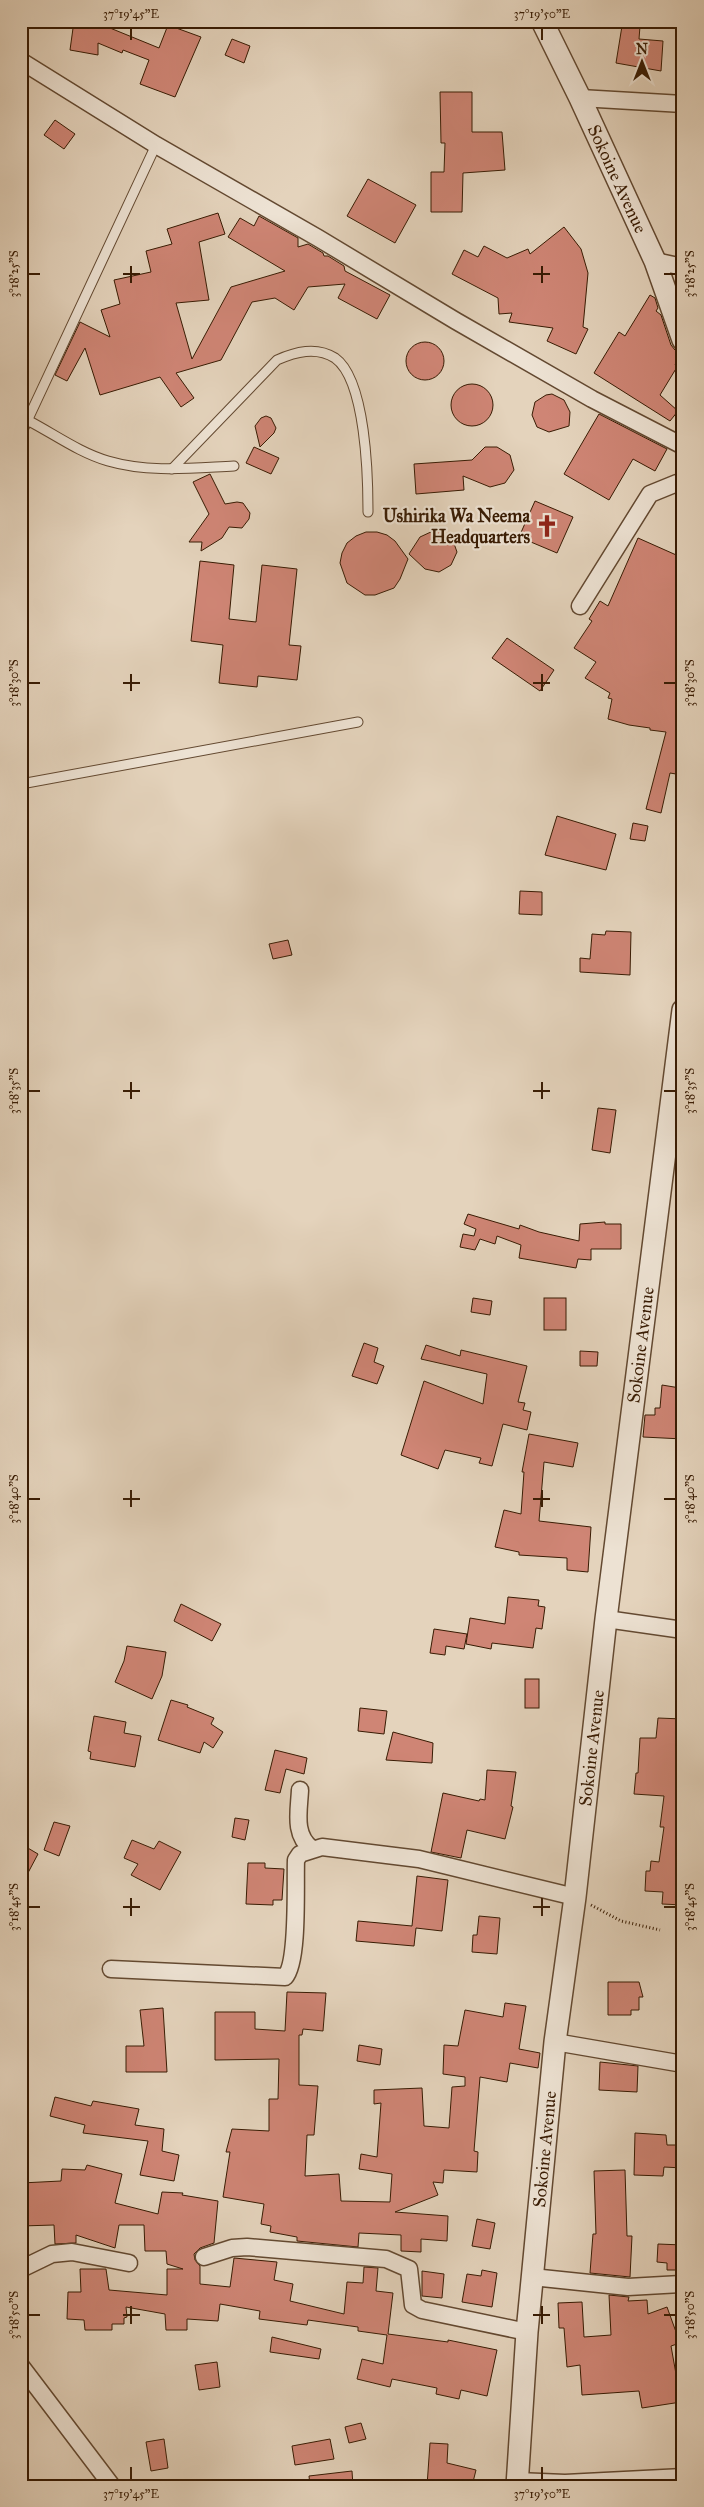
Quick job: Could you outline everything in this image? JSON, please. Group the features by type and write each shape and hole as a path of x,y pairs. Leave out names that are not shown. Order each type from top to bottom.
{"street":[{"name":"Sokoine Avenue","path":"542,21 656,261 683,340"},
{"path":"21,61 156,145 575,389 683,446"},
{"path":"580,98 683,104"},
{"path":"656,261 683,267"},
{"path":"580,606 650,494 677,483 683,483"},
{"name":"Sokoine Avenue","path":"517,2483 527,2332 555,2042 575,1897 606,1619 680,1052 683,1010"},
{"path":"606,1619 683,1630"},
{"path":"300,1790 299,1831 301,1839 312,1849"},
{"path":"111,1969 285,1977 291,1963 294,1936 296,1860 300,1854 312,1849 333,1847 419,1859 575,1897"},
{"path":"555,2042 683,2064"},
{"path":"204,2257 232,2248 247,2247 386,2259 409,2269 413,2305 422,2310 527,2332"},
{"path":"21,2270 52,2254 72,2252 129,2263"},
{"path":"532,2277 628,2287 681,2284"},
{"path":"21,2366 112,2486"},
{"path":"517,2483 565,2483 683,2477"}],"lane":[{"path":"21,434 29,421 156,145"},
{"path":"172,469 277,360 293,353 308,351 326,354 343,366 353,386 361,420 368,473 368,512"},
{"path":"29,421 84,451 106,460 132,466 172,469 234,466"},
{"path":"21,784 358,722"}],"path":[{"path":"575,1897 621,1920 660,1930"}],"building":[{"path":"74,21 111,24 110,28 159,48 168,25 201,37 175,97 140,84 149,60 123,50 122,53 98,43 98,55 70,50"},
{"path":"622,26 640,26 639,39 663,41 661,71 616,63"},
{"path":"232,39 250,46 244,63 225,55"},
{"path":"440,92 472,92 472,132 502,132 505,170 463,173 462,212 431,212 431,172 444,172 445,143 441,143"},
{"path":"55,120 75,134 64,149 44,135"},
{"path":"368,179 416,205 395,243 347,216"},
{"path":"218,213 225,234 199,242 209,300 176,303 192,359 231,287 285,271 228,237 240,218 254,226 259,216 298,238 298,247 308,244 323,253 324,256 328,256 344,266 345,271 390,295 377,319 338,298 345,284 308,287 294,310 275,298 252,302 221,360 176,373 194,398 181,407 160,377 100,395 85,348 67,381 55,375 80,322 110,337 101,310 120,304 114,280 151,272 146,251 172,244 167,229"},
{"path":"564,227 581,249 588,273 583,327 588,329 576,354 547,341 553,328 509,322 512,313 499,314 498,298 452,274 464,250 478,257 484,246 507,258 528,249 530,254"},
{"path":"650,295 655,298 658,308 656,311 661,315 671,345 675,350 683,352 675,365 677,367 660,395 678,411 670,421 594,373 619,332 625,336"},
{"path":"425,342 439,347 444,361 439,375 425,380 411,375 406,361 411,347"},
{"path":"468,384 476,384 487,390 493,405 487,420 476,426 468,426 457,420 451,409 451,401 457,390"},
{"path":"552,394 564,400 570,412 569,426 549,432 537,427 532,415 535,402 546,395"},
{"path":"599,414 667,449 655,471 633,459 609,500 564,474"},
{"path":"266,416 271,418 276,428 274,433 260,447 255,426 261,418"},
{"path":"254,447 279,458 271,474 246,463"},
{"path":"485,447 497,447 510,455 514,470 505,483 490,487 463,476 464,490 416,494 414,464 472,460"},
{"path":"210,474 225,504 243,503 250,513 249,519 242,528 229,527 222,538 201,551 202,542 189,542 209,514 193,482"},
{"path":"535,501 573,517 557,553 519,537"},
{"path":"433,531 440,531 452,538 457,552 451,565 439,572 425,569 409,554 420,537"},
{"path":"366,532 377,532 387,535 395,541 408,559 394,588 375,595 365,595 347,583 340,563 347,543 356,536"},
{"path":"638,538 683,558 683,745 676,774 670,773 661,813 646,809 666,732 650,730 650,728 608,719 612,699 608,698 610,693 585,678 596,662 574,648 592,621 589,619 600,601 608,606"},
{"path":"200,561 234,565 229,619 256,622 262,565 297,569 289,645 301,646 297,680 258,676 257,687 219,683 223,645 191,641"},
{"path":"507,638 554,670 540,691 492,658"},
{"path":"557,816 616,834 606,870 545,855"},
{"path":"633,823 648,826 645,841 630,839"},
{"path":"520,891 542,892 542,915 519,914"},
{"path":"606,931 631,932 630,975 580,972 580,958 590,959 592,934 605,935"},
{"path":"288,940 292,955 273,959 269,944"},
{"path":"598,1108 616,1110 610,1153 592,1150"},
{"path":"468,1214 519,1229 520,1225 539,1232 579,1241 580,1224 605,1222 605,1224 621,1224 621,1249 591,1249 591,1260 578,1259 576,1268 519,1258 521,1245 497,1236 495,1244 480,1239 475,1250 460,1247 463,1234 474,1236 476,1229 464,1224"},
{"path":"473,1298 492,1301 490,1315 471,1312"},
{"path":"544,1298 566,1298 566,1330 544,1330"},
{"path":"364,1343 378,1348 374,1362 384,1366 377,1384 352,1376"},
{"path":"426,1345 460,1356 461,1350 527,1366 518,1402 525,1403 523,1410 531,1412 527,1430 503,1424 492,1466 479,1463 481,1458 445,1450 438,1469 401,1455 424,1381 483,1404 487,1374 421,1359"},
{"path":"580,1351 598,1352 597,1366 580,1366"},
{"path":"662,1385 680,1388 683,1391 683,1439 643,1437 645,1415 655,1415 655,1408 660,1408"},
{"path":"529,1434 578,1443 573,1467 544,1462 539,1521 591,1527 588,1572 567,1570 567,1558 519,1555 519,1552 495,1547 504,1510 521,1514 524,1472 522,1472"},
{"path":"508,1597 539,1600 538,1606 545,1607 542,1629 536,1628 533,1648 492,1643 491,1649 466,1644 470,1618 505,1624"},
{"path":"181,1604 221,1624 212,1641 174,1621"},
{"path":"434,1629 467,1634 464,1649 446,1646 445,1655 430,1653"},
{"path":"127,1646 166,1652 162,1676 152,1699 115,1682 124,1661"},
{"path":"525,1679 539,1679 539,1708 525,1708"},
{"path":"171,1700 188,1705 187,1707 214,1718 211,1724 223,1732 213,1748 204,1742 200,1753 158,1740"},
{"path":"360,1708 387,1711 384,1734 358,1731"},
{"path":"94,1716 126,1722 124,1733 141,1736 135,1767 90,1759 91,1752 88,1751"},
{"path":"658,1718 683,1719 683,1905 662,1904 663,1892 645,1891 646,1871 650,1871 651,1861 659,1862 664,1827 660,1827 664,1796 634,1794 636,1773 638,1773 640,1738 656,1738"},
{"path":"393,1732 433,1743 432,1763 386,1760"},
{"path":"275,1750 307,1758 304,1774 286,1769 280,1793 265,1790"},
{"path":"487,1770 516,1772 511,1806 513,1807 505,1839 467,1830 461,1858 431,1852 443,1793 479,1801 480,1799 485,1800"},
{"path":"235,1818 249,1820 245,1840 232,1837"},
{"path":"54,1822 70,1826 59,1856 44,1850"},
{"path":"132,1840 154,1849 159,1841 181,1852 160,1890 131,1875 138,1864 124,1858"},
{"path":"21,1844 38,1854 21,1886"},
{"path":"248,1863 265,1863 265,1868 284,1869 282,1900 273,1900 273,1905 246,1904"},
{"path":"417,1876 448,1880 442,1931 416,1928 414,1946 356,1941 358,1921 412,1926"},
{"path":"479,1916 500,1918 497,1954 472,1952 473,1935 477,1935"},
{"path":"608,1982 639,1982 643,1997 639,1997 639,2010 631,2010 631,2015 608,2015"},
{"path":"287,1992 326,1993 323,2031 303,2029 302,2035 299,2035 299,2085 318,2086 314,2135 307,2135 305,2176 339,2174 341,2201 390,2202 392,2174 359,2169 361,2154 377,2157 381,2103 374,2104 374,2090 422,2088 424,2126 449,2128 452,2087 465,2086 465,2077 443,2074 444,2045 458,2046 465,2010 503,2017 505,2003 526,2006 519,2049 540,2053 538,2068 510,2063 507,2082 480,2077 474,2151 478,2152 477,2172 444,2170 443,2183 433,2182 438,2195 395,2212 448,2216 447,2241 421,2239 421,2252 401,2251 401,2235 359,2233 358,2247 297,2241 297,2237 270,2232 271,2226 261,2224 264,2204 223,2197 230,2152 226,2152 232,2129 269,2131 269,2099 278,2099 279,2059 215,2060 215,2012 255,2012 255,2029 285,2031"},
{"path":"163,2008 167,2072 126,2072 126,2046 144,2046 140,2010"},
{"path":"359,2045 382,2049 380,2065 357,2061"},
{"path":"600,2062 638,2066 637,2092 599,2090"},
{"path":"55,2097 91,2106 93,2101 139,2109 135,2125 164,2129 162,2151 179,2155 174,2181 140,2175 148,2141 83,2133 85,2125 50,2116"},
{"path":"635,2133 666,2135 667,2145 683,2145 683,2168 664,2167 663,2176 634,2175"},
{"path":"87,2165 122,2174 115,2203 158,2214 162,2192 183,2193 182,2195 218,2201 214,2243 200,2248 194,2254 195,2260 200,2266 200,2284 230,2287 234,2258 277,2262 274,2280 293,2284 290,2301 344,2314 347,2282 363,2283 364,2267 378,2268 376,2291 393,2293 388,2334 448,2342 448,2340 497,2350 487,2396 461,2390 459,2399 436,2394 437,2388 392,2379 390,2387 357,2379 362,2359 383,2364 387,2335 358,2331 358,2327 308,2320 307,2325 259,2319 260,2311 220,2304 218,2321 187,2319 187,2330 166,2330 165,2314 126,2307 127,2317 124,2318 124,2324 112,2324 112,2330 85,2330 84,2320 67,2319 68,2292 81,2292 80,2269 106,2269 109,2290 167,2295 167,2269 183,2269 167,2264 166,2251 145,2251 144,2225 119,2225 115,2248 76,2235 76,2243 55,2244 54,2225 21,2226 21,2183 61,2181 62,2169 85,2170"},
{"path":"625,2170 627,2236 632,2236 630,2277 590,2273 593,2234 596,2234 594,2171"},
{"path":"477,2219 495,2223 490,2249 472,2246"},
{"path":"658,2244 683,2245 683,2270 667,2270 667,2263 657,2262"},
{"path":"482,2270 497,2273 492,2307 462,2302 467,2274 481,2276"},
{"path":"422,2271 444,2274 442,2298 422,2296"},
{"path":"609,2295 629,2297 628,2301 647,2300 648,2314 667,2307 680,2343 671,2346 681,2402 642,2408 639,2391 582,2395 580,2365 567,2367 564,2328 559,2328 558,2303 582,2302 584,2337 611,2335"},
{"path":"272,2337 321,2349 319,2359 270,2352"},
{"path":"217,2362 220,2387 199,2390 195,2365"},
{"path":"361,2423 366,2439 349,2443 345,2427"},
{"path":"164,2439 168,2468 151,2471 146,2442"},
{"path":"330,2439 334,2459 295,2465 292,2446"},
{"path":"430,2443 448,2444 447,2463 476,2470 472,2486 427,2486"},
{"path":"352,2471 353,2486 310,2486 309,2476"}],"place":[{"name":"Ushirika Wa Neema Headquarters","path":"547,526"}]}
